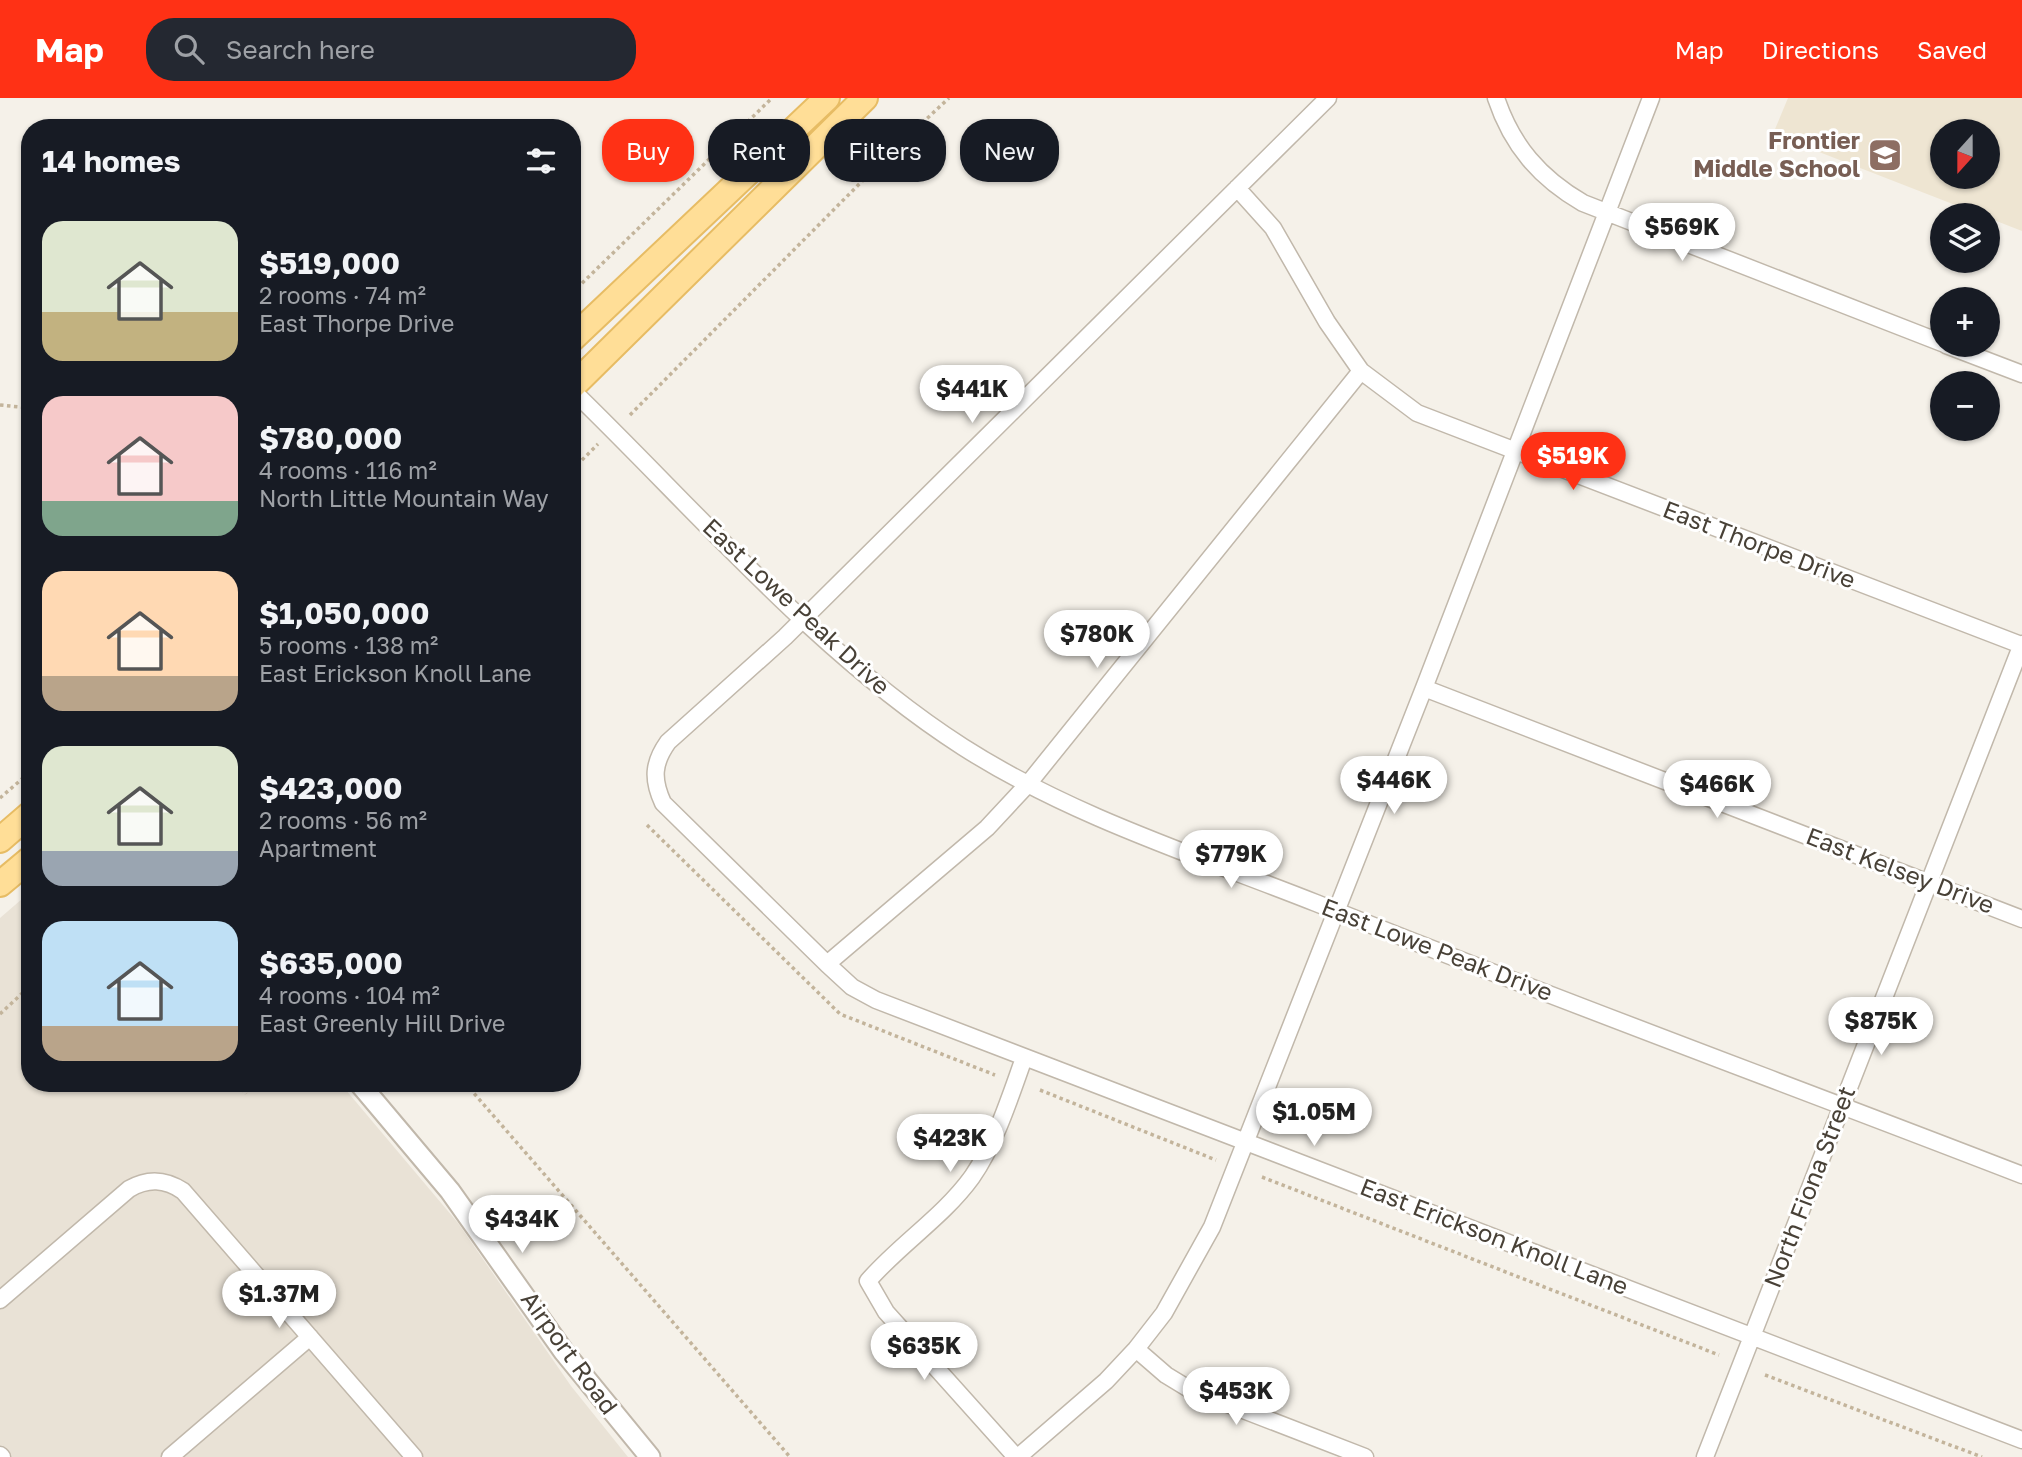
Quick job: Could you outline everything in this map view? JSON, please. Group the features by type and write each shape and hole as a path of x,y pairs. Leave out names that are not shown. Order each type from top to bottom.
{"main road":[{"path":"581,330 827,98"},
{"path":"581,379 865,98"},
{"path":"0,840 21,822"},
{"path":"0,884 21,866"}],"street":[{"path":"803,618 1328,98"},
{"path":"1496,98 1515,140 1534,167 1558,188 1606,214 1930,339"},
{"path":"1024,1058 991,1143 971,1177 947,1205 890,1255 868,1281 886,1312 1017,1457 1106,1381 1136,1349 1164,1313 1193,1265 1247,1141 1337,912 1651,98"},
{"name":"East Thorpe Drive","path":"1237,188 1273,228 1327,322 1361,371 1417,413 2022,645"},
{"path":"1978,357 2022,374"},
{"path":"827,964 987,828 1028,783 1361,371"},
{"name":"East Lowe Peak Drive","path":"581,397 864,675 960,745 1028,783 1090,814 1337,912 2022,1175"},
{"name":"East Erickson Knoll Lane","path":"803,618 668,742 659,755 654,772 656,788 663,803 852,987 876,1000 1024,1058 1247,1141 2022,1440"},
{"name":"North Fiona Street","path":"1705,1457 2022,645"},
{"name":"East Kelsey Drive","path":"1424,688 2022,919"},
{"name":"Airport Road","path":"367,1092 450,1191 578,1370 650,1457"},
{"path":"0,1300 129,1189 156,1181 183,1191 414,1457"},
{"path":"170,1457 310,1337"},
{"path":"1136,1349 1166,1375 1189,1389 1365,1457"}],"path":[{"path":"581,284 772,98"},
{"path":"629,415 890,153 949,98"},
{"path":"0,405 21,407"},
{"path":"581,461 598,444"},
{"path":"0,798 21,780"},
{"path":"0,1014 21,994"},
{"path":"1040,1090 1216,1160"},
{"path":"473,1092 790,1457"},
{"path":"1262,1177 1720,1355"},
{"path":"1765,1375 1982,1457"}],"shaded area":[{"name":"Frontier Middle School","path":"1788,98 2022,98 2022,231 2000,222 2000,203 1950,203 1773,134"},
{"path":"21,900 21,1092 348,1092 458,1223 571,1386 628,1457 0,1457 0,918"}],"place":[{"name":"Frontier Middle School","path":"1885,155"}]}
